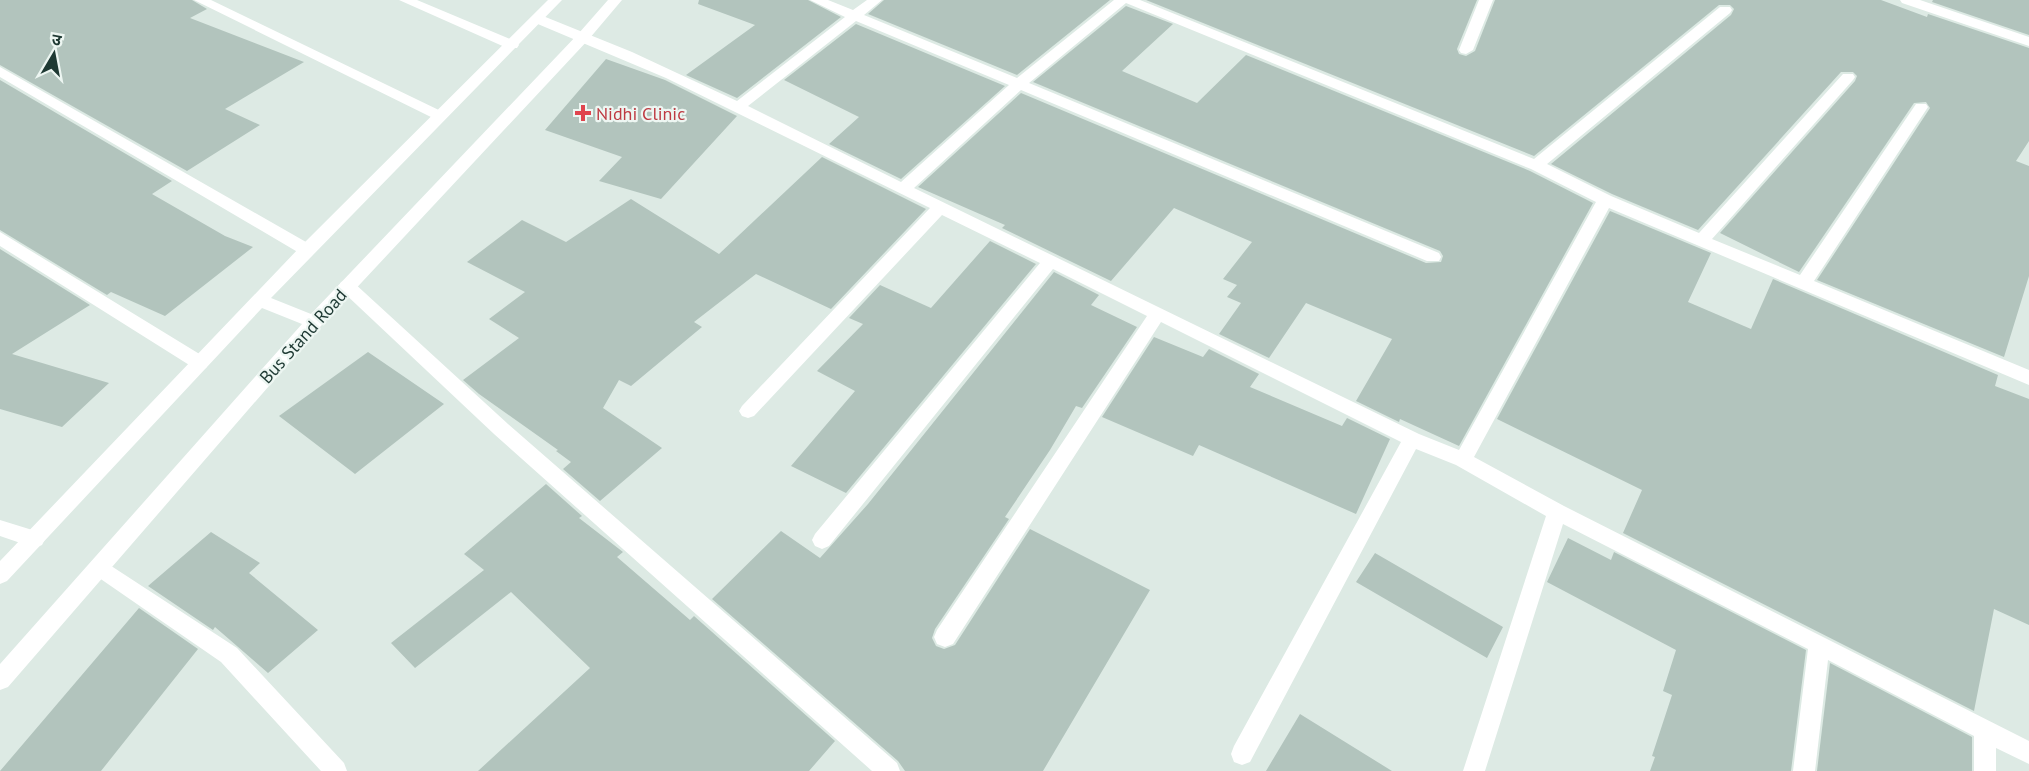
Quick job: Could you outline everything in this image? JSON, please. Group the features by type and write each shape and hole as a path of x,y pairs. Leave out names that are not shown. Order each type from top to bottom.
{"street":[{"path":"201,0 440,116"},
{"path":"406,0 512,45"},
{"path":"0,575 258,300 555,0"},
{"name":"Bus Stand Road","path":"0,680 314,322 584,36 615,0"},
{"path":"817,0 1433,257"},
{"path":"737,108 875,0"},
{"path":"903,189 1018,85 1122,0"},
{"path":"1129,0 1536,165 1605,200 1804,283 2027,371"},
{"path":"1466,50 1486,0"},
{"path":"1907,0 2029,42"},
{"path":"1536,165 1725,10"},
{"path":"538,19 584,36 737,108 1412,439 1463,460 1557,512 2029,753"},
{"path":"0,71 307,250"},
{"path":"1702,240 1848,77"},
{"path":"1804,283 1921,107"},
{"path":"1463,460 1605,200"},
{"path":"748,411 940,207"},
{"path":"0,238 200,363"},
{"path":"822,540 1051,260"},
{"path":"347,286 501,429 889,771"},
{"path":"258,300 314,322"},
{"path":"945,637 1158,313"},
{"path":"1242,754 1412,439"},
{"path":"1474,771 1557,512"},
{"path":"0,528 35,539"},
{"path":"99,567 229,655 246,670 336,771"},
{"path":"1804,771 1819,644"},
{"path":"1985,731 1985,771"}],"building":[{"path":"0,0 192,0 207,9 190,18 304,62 225,109 260,125 187,171 0,65"},
{"path":"699,0 808,0 841,17 737,98 686,75 755,25 698,4"},
{"path":"884,0 1110,0 1017,75 868,14"},
{"path":"1146,0 1477,0 1457,49 1459,54 1466,56 1475,51 1495,0 1881,0 1927,17 1928,14 2029,48 2029,141 2016,161 2029,166 2029,276 2004,357 1817,280 1930,108 1926,102 1914,103 1799,272 1720,233 1855,81 1857,76 1853,72 1841,72 1698,230 1612,194 1551,164 1731,15 1734,9 1730,5 1719,5 1534,156"},
{"path":"1933,0 2029,0 2029,35 1932,2"},
{"path":"1126,6 1173,24 1122,71 1197,103 1246,55 1530,171 1593,203 1459,446 1400,419 1399,422 1356,401 1392,339 1306,303 1269,358 1219,334 1241,303 1227,297 1237,285 1223,279 1252,242 1174,208 1111,281 1002,228 1005,225 918,187 1021,93 1426,263 1441,262 1443,256 1440,251 1033,82"},
{"path":"856,24 1005,86 901,179 829,144 859,117 784,80"},
{"path":"606,59 665,80 737,116 661,199 599,181 622,157 545,130"},
{"path":"0,80 172,181 152,194 225,236 253,247 165,316 111,292 107,295 0,230"},
{"path":"822,157 926,209 831,309 756,274 694,322 702,327 631,386 619,380 603,408 662,448 600,501 563,469 571,462 556,451 558,450 463,380 519,338 489,319 525,292 467,262 522,220 566,242 631,199 719,254"},
{"path":"1610,211 1711,253 1688,302 1751,329 1773,279 1998,375 1995,386 2029,399 2029,625 1994,609 1974,711 1623,533 1642,490 1497,419"},
{"path":"990,241 1036,264 846,493 791,466 855,391 817,371 863,324 849,318 880,285 931,308"},
{"path":"0,249 90,305 12,354 109,383 62,427 0,409"},
{"path":"1054,272 1099,295 1091,305 1137,327 1082,408 1076,406 1050,450 1005,517 1009,519 935,629 932,638 936,646 944,649 955,645 1030,529 1150,590 1043,771 905,771 898,761 712,599 781,531 820,558 868,504"},
{"path":"1154,337 1203,357 1209,349 1259,374 1250,387 1342,426 1347,418 1390,439 1356,514 1199,445 1193,456 1102,417"},
{"path":"368,352 444,404 355,474 279,416"},
{"path":"546,484 582,516 579,518 623,552 617,557 690,620 694,616 835,741 809,771 478,771 590,668 511,592 415,668 391,643 484,570 464,554"},
{"path":"211,532 260,563 249,573 318,630 268,673 215,627 213,630 148,586"},
{"path":"1568,538 1611,560 1614,552 1806,650 1791,771 1650,771 1655,757 1652,756 1672,695 1663,691 1676,650 1547,582"},
{"path":"1375,553 1503,627 1487,658 1356,582"},
{"path":"139,608 198,649 101,771 0,771"},
{"path":"1830,663 1972,737 1972,771 1817,771"},
{"path":"1300,714 1392,771 1266,771"}],"place":[{"name":"Nidhi Clinic","path":"583,113"}]}
